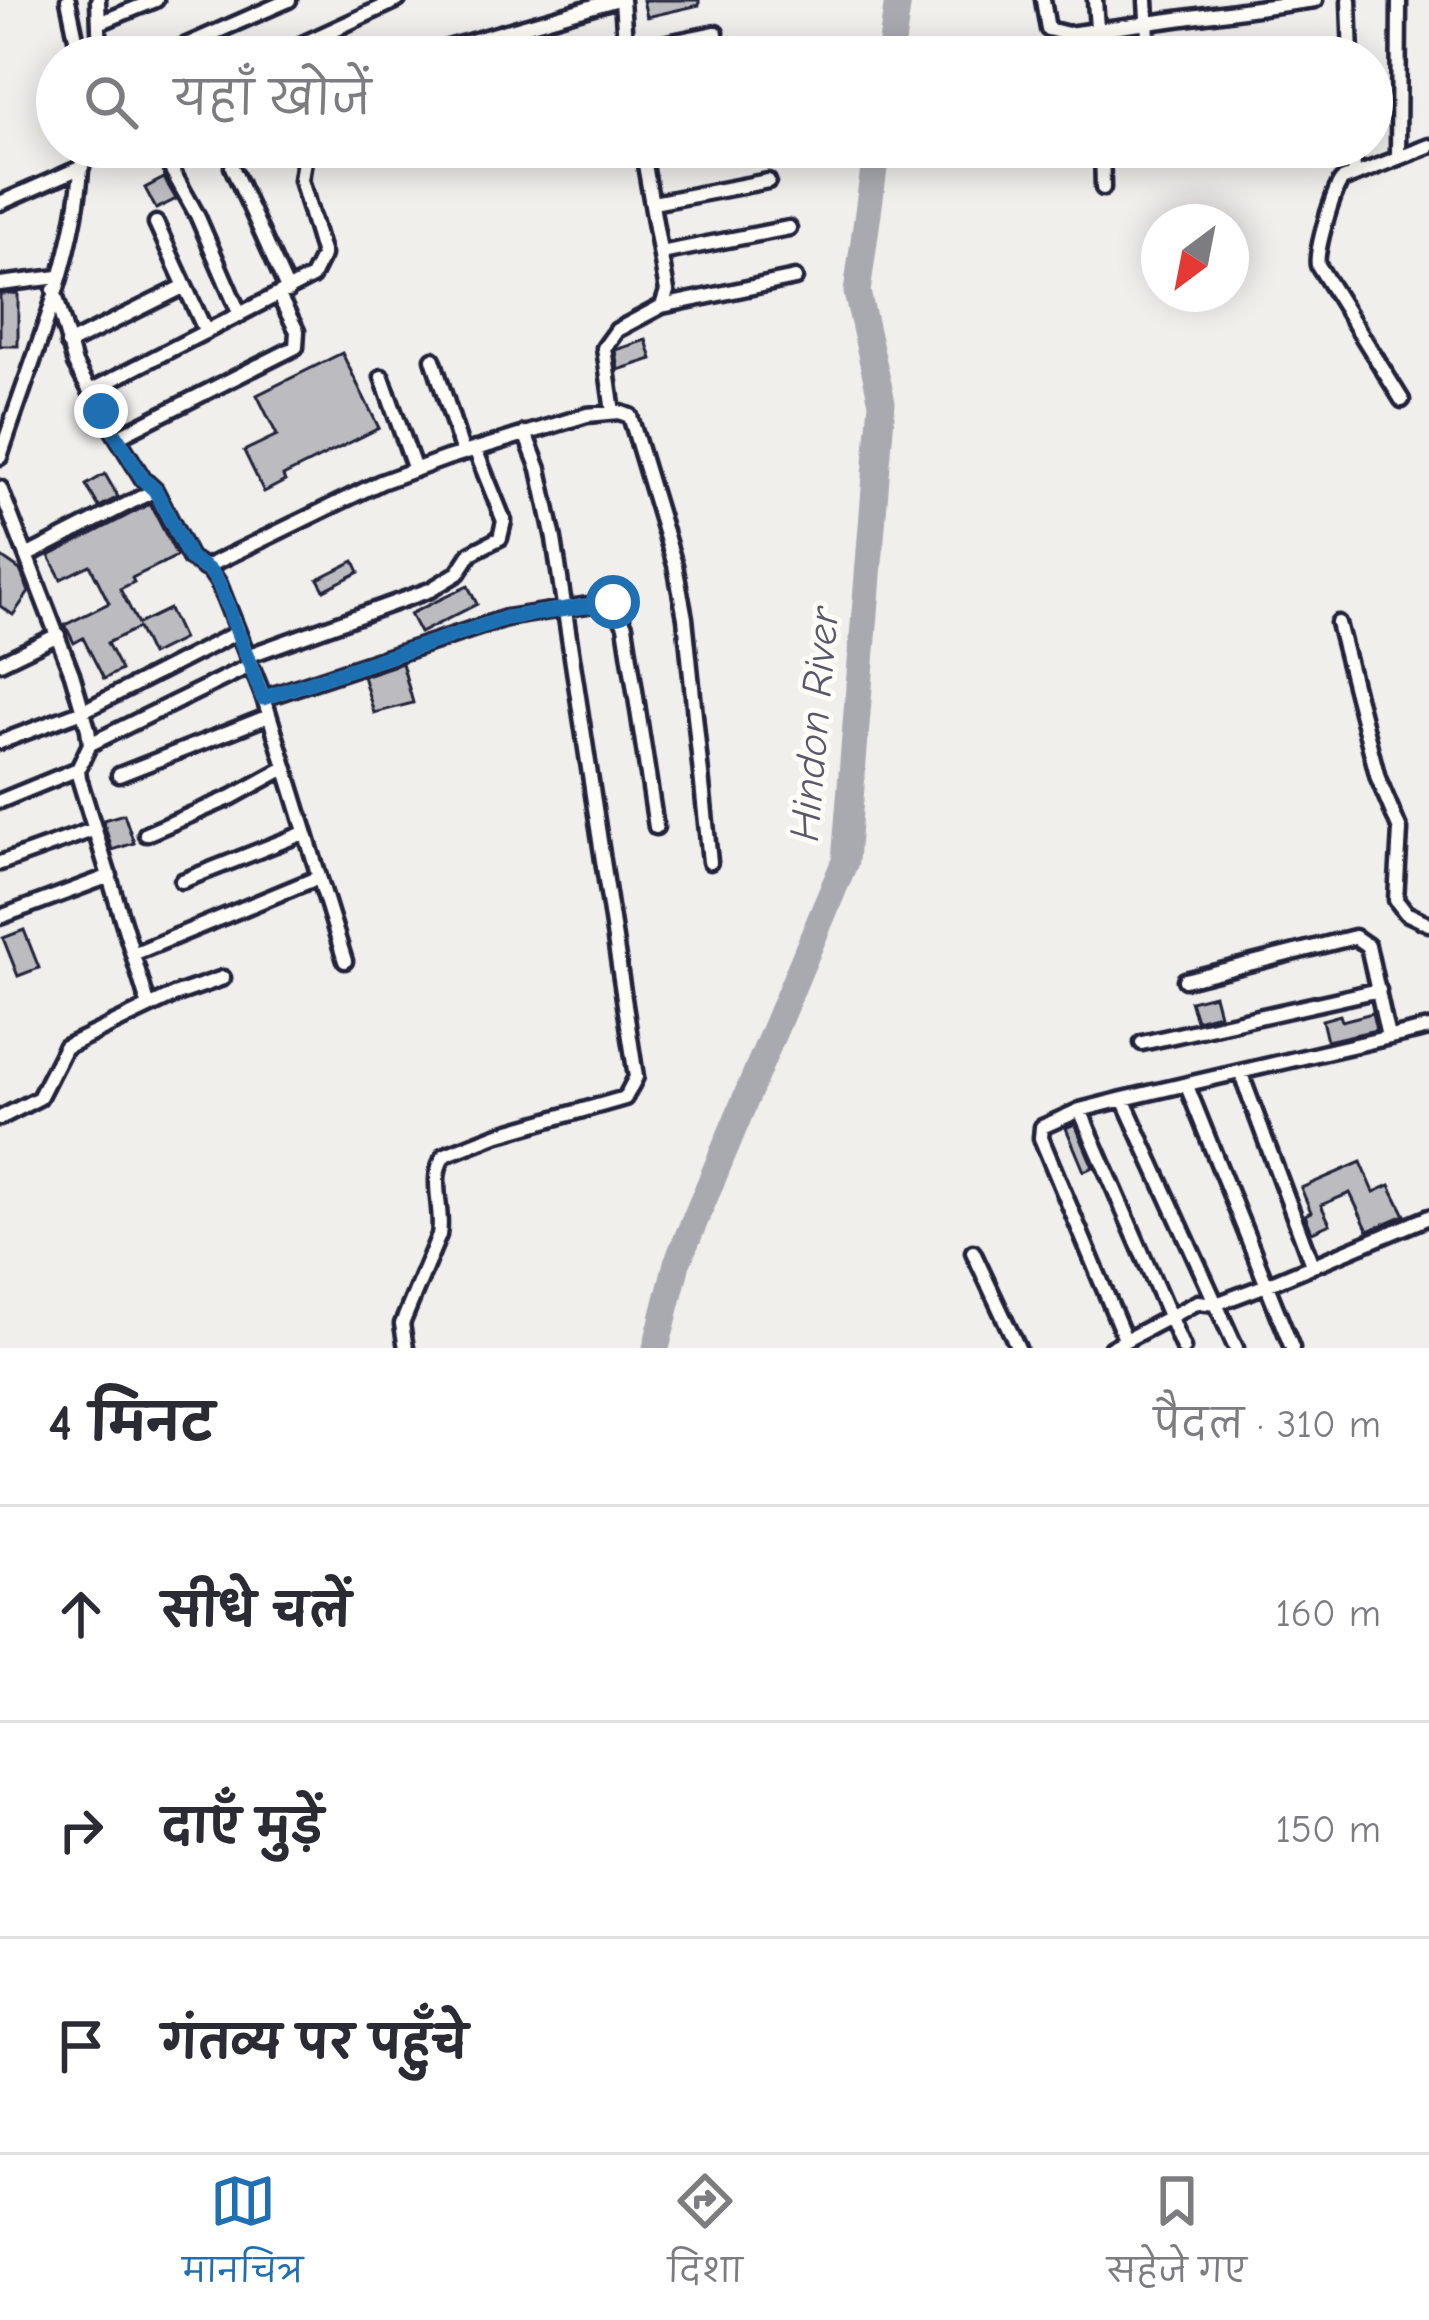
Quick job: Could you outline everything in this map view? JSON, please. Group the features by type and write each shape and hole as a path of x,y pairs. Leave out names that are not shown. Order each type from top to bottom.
{"street":[{"path":"68,0 76,36"},
{"path":"98,0 99,36"},
{"path":"99,22 156,0"},
{"path":"207,36 289,0"},
{"path":"320,36 398,0"},
{"path":"490,36 618,0 623,36"},
{"path":"1043,0 1044,21 1056,33 1315,0"},
{"path":"1095,0 1099,36"},
{"path":"1146,0 1148,36"},
{"path":"1349,0 1350,36"},
{"path":"1398,158 1399,0"},
{"path":"703,36 716,33"},
{"path":"1393,160 1429,146"},
{"path":"0,203 78,168"},
{"path":"0,457 56,284 82,168"},
{"path":"171,168 240,314"},
{"path":"117,437 296,346 297,331 284,293 233,168"},
{"path":"90,391 312,277 323,255 301,180 303,168"},
{"path":"645,168 667,291 662,306"},
{"path":"1103,168 1103,188"},
{"path":"1354,168 1354,173"},
{"path":"1369,168 1354,173 1333,191 1326,232 1316,254 1318,265 1402,400"},
{"path":"652,203 768,182"},
{"path":"156,223 206,332"},
{"path":"661,253 789,229"},
{"path":"613,412 604,347 617,330 662,306 795,278"},
{"path":"0,284 56,284"},
{"path":"56,284 68,344 90,391 143,479 155,490 190,558 219,584 263,698 345,961"},
{"path":"68,344 185,286"},
{"path":"148,1006 78,769 90,744 249,660 430,590 458,573 471,553 500,538 504,521 469,451 433,359"},
{"path":"382,377 415,470"},
{"path":"204,568 381,482 524,434 613,412 630,416 675,565 693,676 710,862"},
{"path":"406,1348 402,1324 439,1235 437,1172 445,1155 496,1135 625,1098 636,1077 566,608 543,486 524,434"},
{"path":"0,488 58,634 90,744"},
{"path":"28,555 155,490"},
{"path":"263,698 506,618 605,600 618,608 625,626 656,827"},
{"path":"1338,623 1378,778 1400,830 1396,900 1406,913 1429,924"},
{"path":"0,742 83,711 238,632"},
{"path":"0,663 58,634"},
{"path":"119,775 269,716"},
{"path":"146,834 285,768"},
{"path":"0,801 78,769"},
{"path":"0,862 95,829"},
{"path":"182,881 304,833"},
{"path":"0,916 110,876"},
{"path":"133,954 317,878"},
{"path":"1185,980 1355,937 1368,946 1388,1037"},
{"path":"0,1118 39,1098 65,1047 148,1006 223,978"},
{"path":"1142,1043 1379,989"},
{"path":"1125,1339 1042,1138 1042,1127 1048,1121 1123,1099 1429,1028"},
{"path":"1241,1074 1312,1265"},
{"path":"1187,1087 1292,1348"},
{"path":"1123,1099 1236,1348"},
{"path":"1080,1110 1183,1348"},
{"path":"1111,1348 1198,1302 1216,1304 1429,1217"},
{"path":"973,1252 1018,1348"}],"building":[{"path":"643,0 699,0 699,5 647,17"},
{"path":"164,178 176,199 156,209 145,188"},
{"path":"18,293 18,346 0,346 0,294"},
{"path":"646,340 652,359 618,370 615,350"},
{"path":"342,353 379,428 283,476 285,481 264,492 244,451 277,435 257,395"},
{"path":"105,474 118,497 99,507 86,485"},
{"path":"150,504 177,556 120,589 138,624 169,609 183,639 151,655 138,628 107,643 121,670 104,679 83,638 74,643 65,625 109,603 90,565 61,579 49,556"},
{"path":"0,556 20,570 29,592 13,615 0,606"},
{"path":"354,561 359,572 324,590 318,579"},
{"path":"468,586 477,604 420,633 410,614"},
{"path":"402,663 413,703 374,713 363,676"},
{"path":"124,814 134,843 112,850 103,820"},
{"path":"24,930 39,968 18,976 3,938"},
{"path":"1214,995 1219,1014 1196,1020 1190,1001"},
{"path":"1372,1013 1376,1030 1327,1041 1322,1020 1340,1015 1342,1021"},
{"path":"1075,1124 1093,1167 1084,1171 1066,1128"},
{"path":"1361,1162 1374,1192 1390,1185 1405,1215 1368,1231 1350,1193 1321,1205 1330,1224 1312,1232 1305,1215 1311,1212 1301,1188"}],"waterway":[{"name":"Hindon River","path":"893,36 898,0"},
{"name":"Hindon River","path":"656,1348 677,1263 845,861 882,402 857,292 874,168"}],"route":[{"path":"101,411 143,479 155,490 190,558 219,584 263,698 506,618 613,602"}]}
